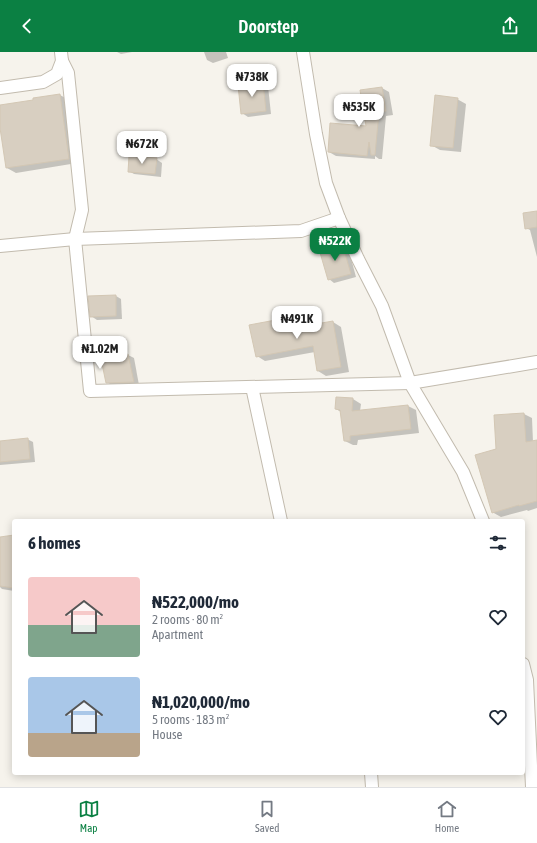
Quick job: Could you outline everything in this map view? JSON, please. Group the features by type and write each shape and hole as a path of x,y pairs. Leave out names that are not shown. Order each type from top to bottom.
{"street":[{"path":"303,52 316,134 326,183 358,259 382,306 410,383 462,472 482,519"},
{"path":"0,88 43,82 57,74 61,56"},
{"path":"61,56 68,73 82,210 75,239 90,391 410,383 537,362"},
{"path":"0,246 75,239 301,231 340,218"},
{"path":"252,387 281,519"},
{"path":"525,668 532,680 532,787"},
{"path":"371,775 372,787"}],"building":[{"path":"263,82 266,111 241,114 238,85"},
{"path":"382,87 386,111 379,112 375,155 371,155 369,142 367,156 328,152 330,123 366,126 360,90"},
{"path":"60,94 69,159 6,168 0,128 0,105"},
{"path":"435,95 458,98 453,148 430,146"},
{"path":"129,156 157,158 155,174 128,172"},
{"path":"537,211 537,227 525,229 523,213"},
{"path":"342,243 351,274 328,280 319,249"},
{"path":"116,295 116,316 90,317 88,296"},
{"path":"297,316 299,327 333,321 341,367 317,371 313,346 256,357 249,325"},
{"path":"128,354 134,382 106,383 101,359"},
{"path":"336,397 353,398 352,411 408,405 411,429 350,436 350,441 344,441 340,410 335,409"},
{"path":"524,413 526,442 537,440 537,501 492,513 475,455 496,449 494,415"},
{"path":"28,438 30,459 0,462 0,441"},
{"path":"12,535 12,588 0,586 0,537"}]}
